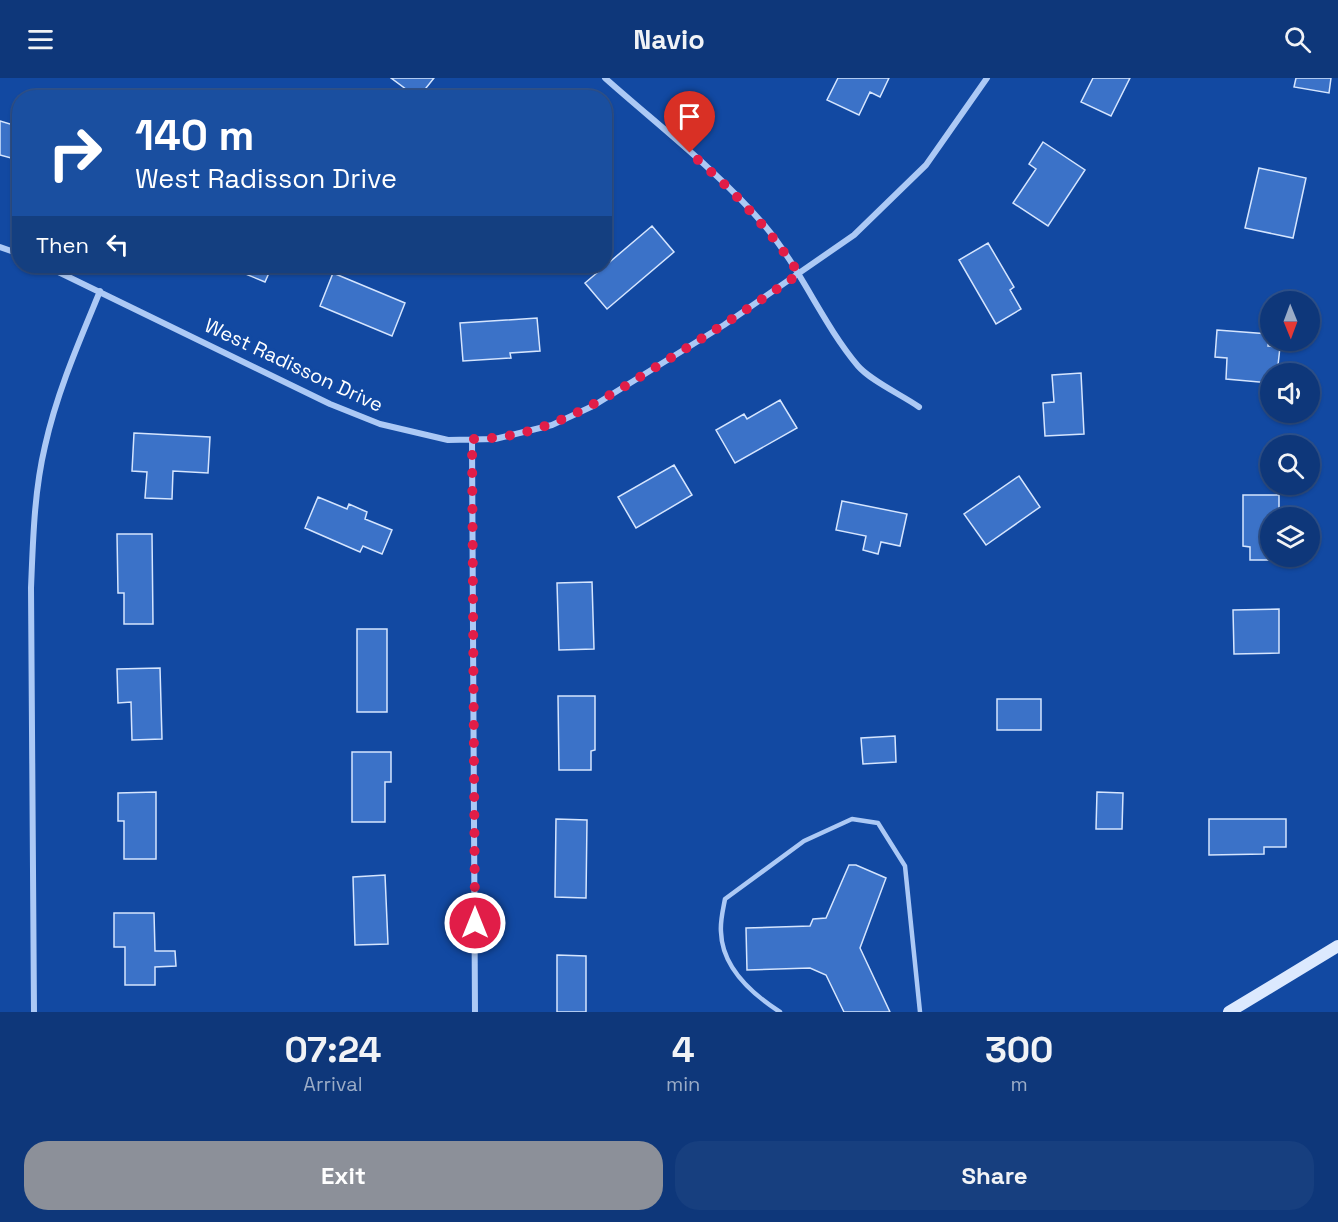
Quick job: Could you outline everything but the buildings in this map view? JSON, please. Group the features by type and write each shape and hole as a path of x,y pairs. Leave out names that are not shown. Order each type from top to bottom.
{"main road":[{"path":"1229,1012 1338,946"}],"street":[{"path":"605,78 725,183 764,225 860,368 919,407"},
{"name":"West Radisson Drive","path":"61,273 330,404 380,424 448,440 495,439 525,433 552,425 593,406 799,274 855,235 926,165 987,78"},
{"path":"34,1012 31,588 34,526 45,448 63,381 100,291"},
{"path":"472,439 475,1012"}],"lane":[{"path":"780,1012 759,999 732,969 720,933 725,899 804,841 852,819 878,824 906,866 920,1012"}],"route":[{"path":"475,923 472,439 495,439 525,433 552,425 593,406 724,325 799,274 764,225 725,183 690,153"}]}
